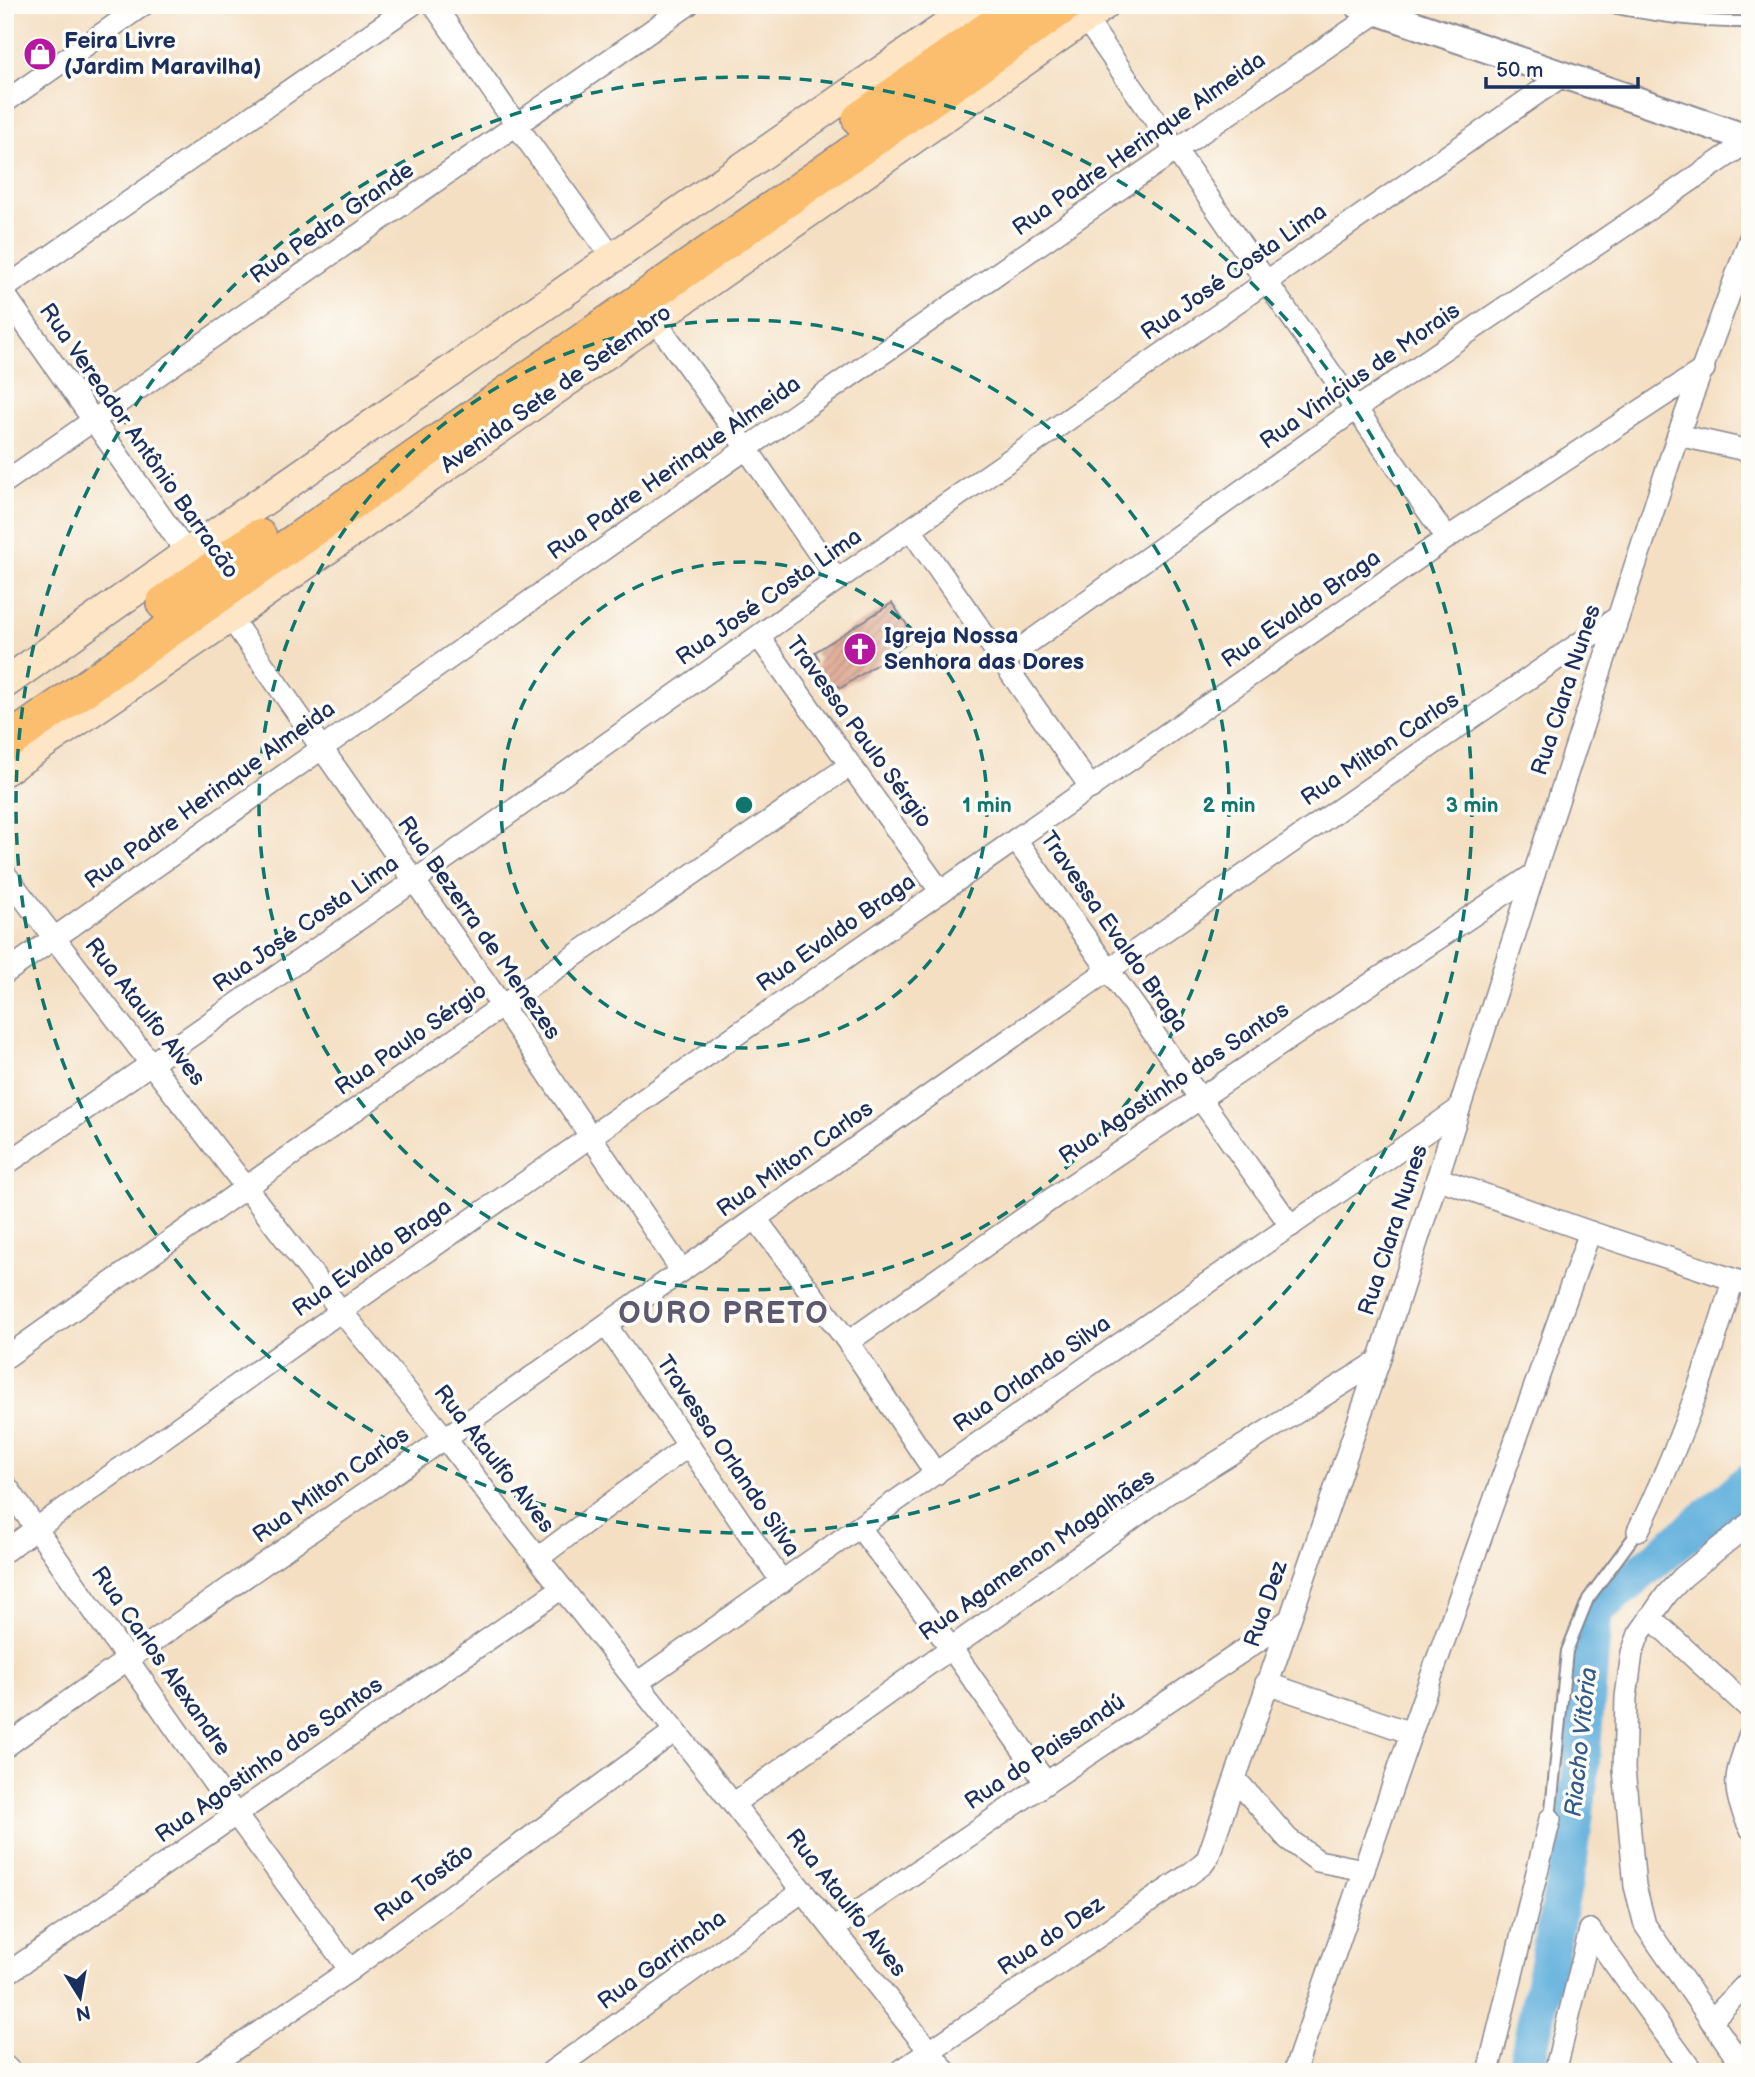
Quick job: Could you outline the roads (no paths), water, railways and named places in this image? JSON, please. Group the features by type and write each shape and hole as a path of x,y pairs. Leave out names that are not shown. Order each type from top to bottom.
{"highway":[{"name":"Avenida Sete de Setembro","path":"5,744 71,698 209,586 1023,5"},
{"name":"Avenida Sete de Setembro","path":"5,715 209,586 1085,10"},
{"path":"71,698 113,697"}],"main road":[{"name":"Avenida Sete de Setembro","path":"5,770 113,697 209,586 612,257 978,5"},
{"name":"Avenida Sete de Setembro","path":"5,683 209,586 655,320 1085,10"}],"street":[{"path":"5,102 143,5"},
{"path":"5,288 412,5"},
{"path":"434,5 612,257"},
{"name":"Rua Pedra Grande","path":"5,482 688,5"},
{"path":"1374,8 1750,139"},
{"name":"Rua Padre Herinque Almeida","path":"5,974 321,747 1374,8"},
{"path":"1085,10 1266,281 1447,538"},
{"name":"Rua José Costa Lima","path":"5,1165 414,881 837,580 1565,74"},
{"name":"Rua Vinícius de Morais","path":"1003,660 1356,409 1750,139"},
{"name":"Rua Clara Nunes","path":"1379,1361 1534,874 1678,435 1750,238"},
{"name":"Rua Vereador Antônio Barracão","path":"5,295 209,586"},
{"path":"655,320 837,580"},
{"name":"Rua Evaldo Braga","path":"5,1550 341,1311 1447,538 1592,440 1704,369"},
{"path":"1678,435 1750,451"},
{"path":"911,530 1091,788"},
{"name":"Rua Bezerra de Menezes","path":"209,586 502,1006 682,1271"},
{"name":"Rua Milton Carlos","path":"5,1748 128,1658 757,1219 1108,969 1618,617"},
{"name":"Travessa Paulo Sérgio","path":"759,637 941,892"},
{"name":"Rua Paulo Sérgio","path":"5,1358 502,1006 849,766"},
{"name":"Travessa Evaldo Braga","path":"1016,840 1291,1226"},
{"name":"Rua Ataulfo Alves","path":"5,874 341,1311 445,1438 946,2072"},
{"name":"Rua Agostinho dos Santos","path":"848,1342 1199,1098 1534,874"},
{"name":"Rua Orlando Silva","path":"637,1683 1459,1109"},
{"path":"1437,1178 1742,1282 1677,1447 1638,1531"},
{"path":"757,1219 848,1342 936,1474"},
{"path":"1294,2072 1411,1733 1590,1232"},
{"name":"Travessa Orlando Silva","path":"606,1325 782,1582"},
{"name":"Rua Dez","path":"1203,1864 1236,1780 1266,1683 1379,1361"},
{"name":"Rua Agamenon Magalhães","path":"733,1804 1168,1493 1379,1361"},
{"path":"538,1558 689,1445"},
{"name":"Rua Carlos Alexandre","path":"5,1484 236,1815 349,1970"},
{"path":"1747,2072 1645,1925 1635,1886 1624,1769 1626,1696 1632,1653 1639,1634 1667,1594 1683,1577 1750,1523"},
{"path":"860,1528 951,1648 1046,1783"},
{"name":"Rua Agostinho dos Santos","path":"5,1975 562,1588"},
{"path":"1650,1617 1750,1709"},
{"name":"Rua do Paissandú","path":"833,1929 1289,1620"},
{"path":"1266,1683 1411,1733"},
{"name":"Rua Tostão","path":"201,2072 349,1970 675,1731"},
{"path":"1750,1734 1737,1772 1736,1788 1740,1807 1750,1828"},
{"path":"1236,1780 1288,1839 1308,1854 1318,1861 1364,1870"},
{"path":"1488,2072 1550,1819"},
{"name":"Rua do Dez","path":"929,2050 1203,1864"},
{"name":"Rua Garrincha","path":"551,2072 803,1891"},
{"path":"1555,2072 1590,1930 1693,2072"},
{"path":"1711,2021 1750,1980"},
{"path":"899,2072 929,2050"},
{"path":"5,2066 12,2072"}],"lane":[{"path":"1603,5 1639,14 1700,22 1750,22"},
{"path":"1550,1819 1567,1651 1588,1600 1638,1531"}],"waterway":[{"name":"Riacho Vitória","path":"1525,2072 1570,1855 1580,1777 1594,1611 1750,1481"}],"place":[{"name":"Feira Livre (Jardim Maravilha)","path":"40,54"},
{"name":"Igreja Nossa Senhora das Dores","path":"860,649"}],"district":[{"name":"OURO PRETO","path":"724,1314"}]}
